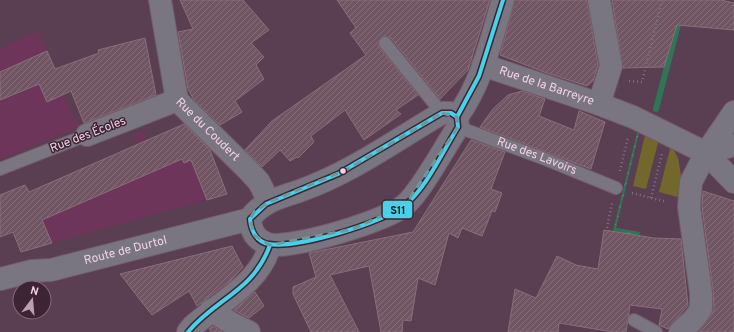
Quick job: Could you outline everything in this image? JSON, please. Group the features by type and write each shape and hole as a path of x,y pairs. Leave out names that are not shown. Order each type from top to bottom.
{"street":[{"name":"Rue du Coudert","path":"160,0 177,100 254,176 265,191 269,202"},
{"path":"452,119 314,186 269,202 254,212 250,219 254,235 270,245 289,244 353,230 390,214 405,205 417,191 452,119 468,100 483,65 503,0"},
{"name":"Rue de la Barreyre","path":"483,65 599,104 611,66 599,0"},
{"name":"Rue des Écoles","path":"87,135 177,100"},
{"path":"599,104 633,117 706,153 734,182"},
{"path":"680,332 694,319 701,309 701,293 689,207 691,182 706,153 734,112"},
{"path":"706,153 734,145"},
{"name":"Route de Durtol","path":"0,279 32,271 51,270 250,219"},
{"path":"188,332 211,310 251,278 261,268 267,256 270,245"},
{"path":"211,310 249,332"}],"lane":[{"path":"385,43 452,119"},
{"name":"Rue des Lavoirs","path":"452,119 616,188"},
{"name":"Rue des Écoles","path":"0,170 87,135"},
{"path":"634,320 656,332"}],"path":[{"path":"607,80 642,82 662,0"},
{"path":"651,198 668,134"},
{"path":"631,193 689,207"}],"highlighted area":[{"path":"442,113 457,117 458,127 405,205 353,229 270,245 254,235 250,219 254,212 269,202 348,169"}],"shaded area":[{"path":"38,31 66,94 64,94 78,127 0,159 0,48"},
{"path":"187,123 207,141 227,194 52,243 29,192 138,145 134,134 142,131 147,140"},
{"path":"645,135 659,139 646,189 633,186"},
{"path":"671,145 678,158 685,199 659,192"}],"water":[{"path":"637,133 639,133 616,228 640,232 639,236 613,231"}],"building":[{"path":"180,0 243,0 269,30 251,43 264,57 256,65 264,79 235,101 242,112 220,125 194,100 188,89 178,32 193,29"},
{"path":"337,0 490,0 468,70 440,99 391,38 383,36 378,41 379,47 418,95 396,110 401,114 364,140 345,110 311,136 314,142 298,158 297,157 290,161 280,150 262,167 245,150 272,121 366,55 350,33 356,28"},
{"path":"515,0 587,0 598,65 593,81 587,86 544,72 500,55"},
{"path":"612,0 721,0 734,3 734,30 677,25 664,67 623,68"},
{"path":"145,38 156,95 84,123 71,91 47,102 39,84 0,100 0,72 47,51 55,69 99,53 98,50"},
{"path":"522,91 545,99 539,116 574,130 579,111 605,122 591,169 480,127 493,109 508,95"},
{"path":"184,124 210,150 227,194 207,200 191,160 184,163 182,159 42,220 52,243 21,252 13,232 0,237 0,195 25,185 29,192"},
{"path":"471,140 505,152 491,189 502,193 495,212 492,211 482,236 462,228 458,238 449,233 435,285 418,278 411,321 403,320 402,332 381,332 369,266 330,275 359,332 311,332 293,294 293,287 316,277 309,253 413,232"},
{"path":"703,191 734,201 734,332 698,332 711,316 714,309 702,207"},
{"path":"604,230 654,238 681,239 688,305 668,329 659,325 662,309 630,305 626,332 613,332 559,323 558,332 508,332 515,289 536,298 557,256 576,265 598,269"},
{"path":"232,246 243,267 230,281 197,306 189,291 152,315 120,274"},
{"path":"255,292 264,306 249,318 234,310"},
{"path":"213,326 222,332 211,332 209,329"}],"waterway":[{"path":"656,109 680,17"}],"transit line":[{"name":"S11","path":"457,117 479,76 503,0"},
{"name":"S11","path":"442,113 451,113 457,117 458,127 427,179 405,205 394,212 359,227 299,243 269,244 264,243 255,235 250,219 266,204 338,174 442,113"},
{"name":"S11","path":"188,332 199,320 244,284 254,274 263,261 270,245"}]}
